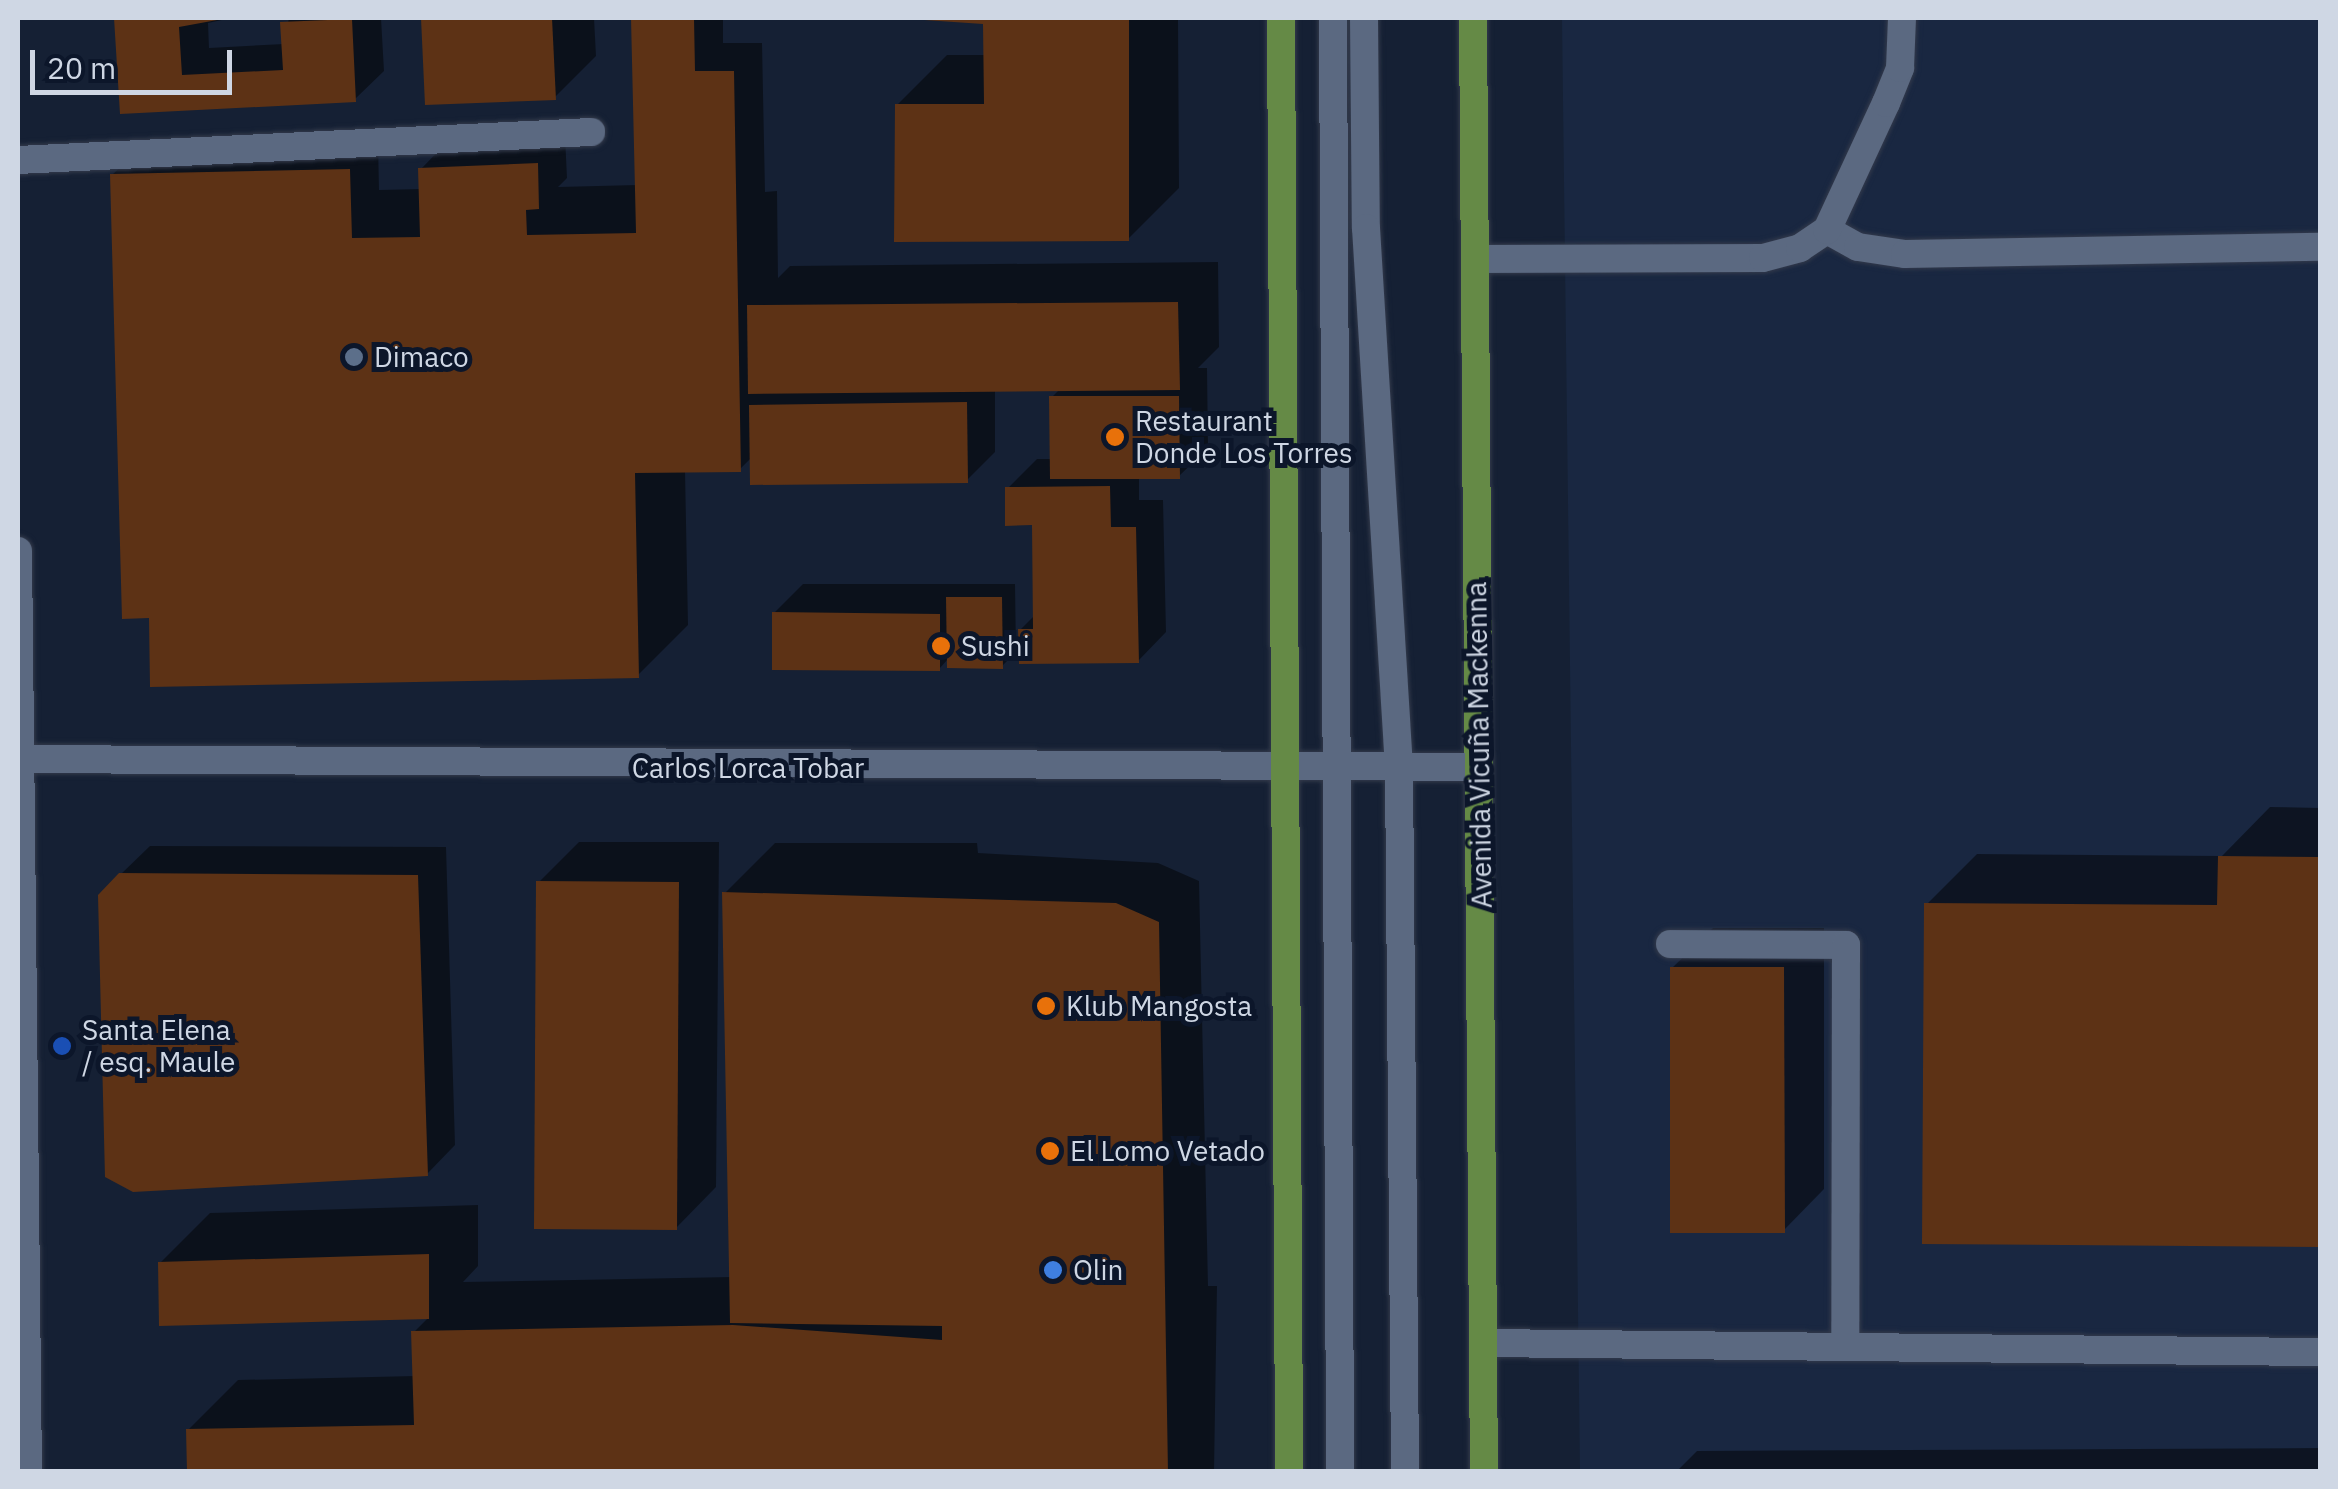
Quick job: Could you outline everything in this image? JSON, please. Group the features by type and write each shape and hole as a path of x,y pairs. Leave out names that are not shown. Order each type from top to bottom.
{"main road":[{"path":"1281,18 1289,1472"},
{"name":"Avenida Vicuña Mackenna","path":"1473,18 1484,1472"}],"street":[{"path":"1333,18 1340,1472"},
{"path":"1364,18 1366,228 1399,768 1406,1472"},
{"path":"1474,259 1764,258 1826,230 1900,68 1902,18"},
{"path":"18,160 591,132"},
{"path":"1826,230 1858,248 1905,254 2320,247"},
{"path":"18,551 28,1472"},
{"name":"Carlos Lorca Tobar","path":"20,759 760,770 1479,767"},
{"path":"1670,944 1846,945 1845,1348"},
{"path":"1483,1343 2320,1352"}],"shaded area":[{"path":"1562,18 2320,18 2320,1471 1580,1471"}],"building":[{"path":"114,18 228,18 179,27 182,75 283,70 280,22 352,19 356,102 120,114"},
{"path":"421,18 552,18 556,100 425,105"},
{"name":"Dimaco","path":"631,18 694,18 695,71 734,71 741,472 635,473 639,678 150,687 149,618 122,619 110,174 350,169 352,238 420,237 418,168 538,163 539,209 526,210 527,235 636,233"},
{"path":"895,18 1129,18 1129,241 894,242 895,104 984,104 983,24"},
{"path":"1178,302 1180,390 748,394 747,305"},
{"name":"Restaurant Donde Los Torres","path":"1049,396 1179,396 1180,479 1050,479"},
{"path":"967,402 968,483 750,485 749,405"},
{"path":"1110,486 1111,527 1136,527 1139,663 1019,664 1018,629 1033,629 1032,525 1005,526 1005,487"},
{"path":"946,597 1002,597 1003,669 947,668"},
{"path":"772,612 940,614 940,671 772,670"},
{"path":"2218,856 2320,857 2320,1247 1922,1244 1924,903 2217,905"},
{"path":"119,873 418,875 428,1176 133,1192 105,1177 98,895"},
{"path":"536,881 679,882 677,1230 534,1229"},
{"path":"722,892 1116,903 1159,922 1168,1472 187,1472 186,1429 414,1425 411,1331 733,1325 942,1340 942,1326 730,1323"},
{"path":"1670,967 1784,967 1785,1233 1670,1233"},
{"path":"429,1254 429,1319 159,1326 158,1262"}],"place":[{"name":"Dimaco","path":"354,357"},
{"name":"Restaurant Donde Los Torres","path":"1115,437"},
{"name":"Sushi","path":"941,646"},
{"name":"Klub Mangosta","path":"1046,1006"},
{"name":"Santa Elena / esq. Maule","path":"62,1046"},
{"name":"El Lomo Vetado","path":"1050,1151"},
{"name":"Olin","path":"1053,1270"}]}
